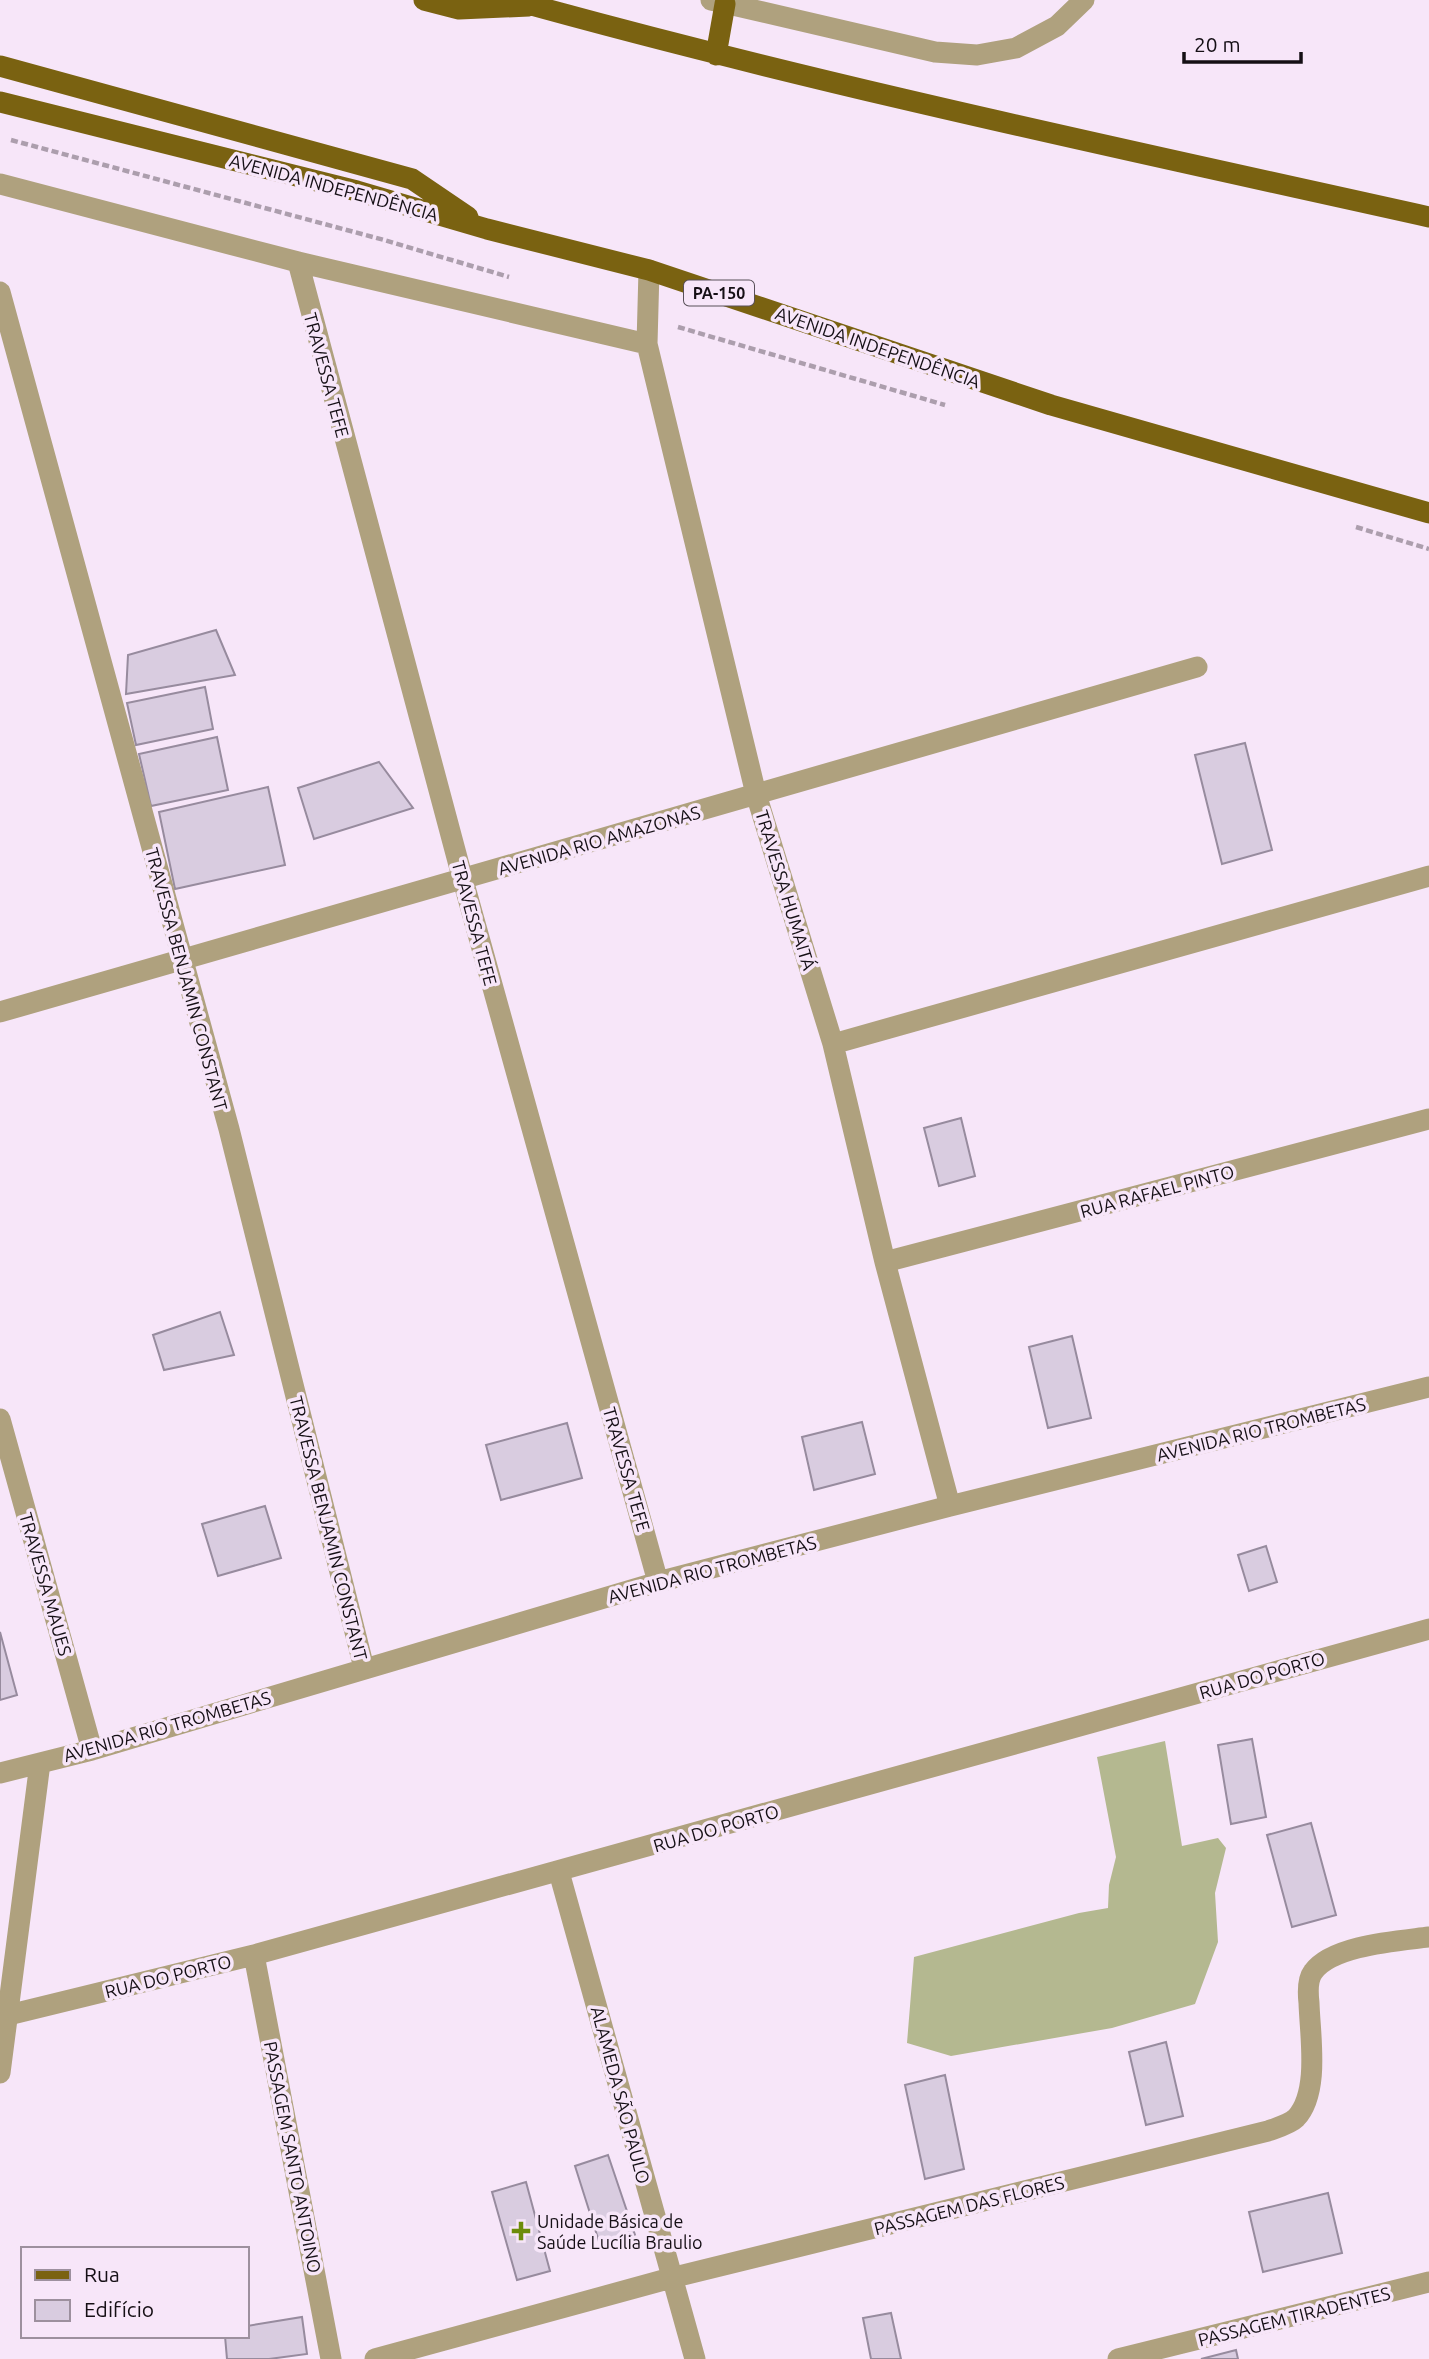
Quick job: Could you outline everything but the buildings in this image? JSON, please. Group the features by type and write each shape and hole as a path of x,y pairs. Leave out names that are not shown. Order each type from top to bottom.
{"main road":[{"path":"424,0 459,9 535,6"},
{"path":"513,0 716,55 1429,217"},
{"path":"716,55 718,2"},
{"path":"0,66 412,179 486,229"},
{"name":"AVENIDA INDEPENDÊNCIA","path":"0,102 357,191 486,229 649,270 1051,405 1429,513"}],"street":[{"path":"718,2 935,52 976,55 1016,48 1056,26 1084,0"},
{"path":"0,184 298,262 647,344"},
{"name":"TRAVESSA TEFE","path":"298,262 463,880 658,1582"},
{"name":"TRAVESSA HUMAITÁ","path":"649,270 647,344 756,794 833,1044 885,1262 950,1506"},
{"name":"TRAVESSA BENJAMIN CONSTANT","path":"0,292 232,1142 364,1668"},
{"name":"AVENIDA RIO AMAZONAS","path":"0,1012 1197,667"},
{"path":"833,1044 1429,876"},
{"name":"RUA RAFAEL PINTO","path":"885,1262 1429,1119"},
{"name":"AVENIDA RIO TROMBETAS","path":"0,1773 92,1750 658,1582 1429,1387"},
{"name":"TRAVESSA MAUES","path":"0,1419 92,1750"},
{"name":"RUA DO PORTO","path":"4,2016 254,1955 1429,1629"},
{"path":"0,2073 4,2016 40,1763"},
{"name":"ALAMEDA SÃO PAULO","path":"559,1872 695,2359"},
{"name":"PASSAGEM DAS FLORES","path":"376,2359 671,2278 1268,2132 1295,2120 1308,2101 1311,2074 1308,1990 1312,1973 1343,1952 1429,1937"},
{"name":"PASSAGEM SANTO ANTOINO","path":"254,1955 331,2359"},
{"name":"PASSAGEM TIRADENTES","path":"1118,2359 1146,2356 1429,2282"}],"path":[{"path":"0,136 384,240 516,279"},
{"path":"648,318 954,408"},
{"path":"1350,526 1429,549"}],"green space":[{"path":"1165,1741 1182,1846 1218,1838 1226,1848 1215,1893 1218,1942 1195,2004 1112,2028 951,2056 907,2043 914,1957 1079,1913 1108,1908 1109,1885 1116,1857 1097,1757"}],"place":[{"name":"Unidade Básica de Saúde Lucília Braulio","path":"521,2231"}]}
